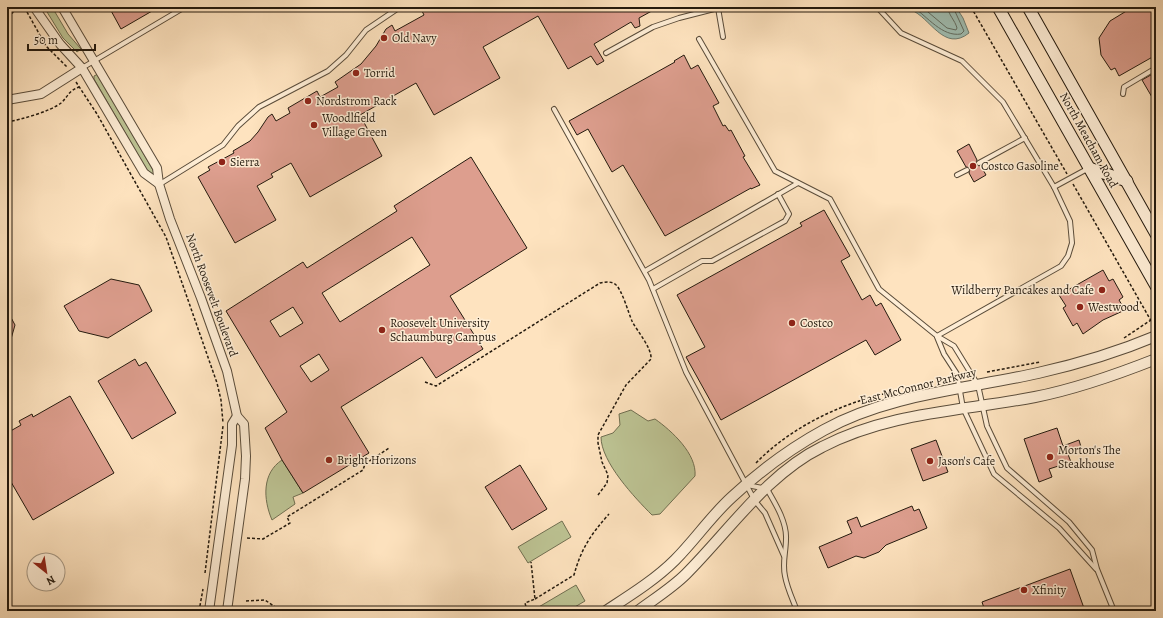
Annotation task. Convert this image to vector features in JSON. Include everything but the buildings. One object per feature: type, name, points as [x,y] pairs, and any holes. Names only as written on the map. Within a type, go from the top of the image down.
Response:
[{"type":"main road","name":"North Meacham Road","points":[[998,7],[1156,286]]},
{"type":"main road","name":"North Meacham Road","points":[[1028,7],[1156,234]]},
{"type":"main road","points":[[1089,168],[1127,181]]},
{"type":"street","points":[[34,7],[60,44],[82,68],[144,174],[159,184]]},
{"type":"street","name":"North Roosevelt Boulevard","points":[[62,7],[157,168],[159,184],[227,371],[238,416],[244,424],[246,456],[227,611]]},
{"type":"street","points":[[7,100],[41,94],[72,76],[82,68]]},
{"type":"street","name":"East McConnor Parkway","points":[[606,611],[628,597],[674,561],[731,498],[747,485],[799,445],[846,419],[888,405],[958,388],[1038,373],[1099,357],[1156,336]]},
{"type":"street","points":[[638,611],[685,575],[778,477],[798,461],[842,437],[868,426],[1043,395],[1084,384],[1156,359]]},
{"type":"street","points":[[209,611],[232,445],[232,424],[238,416]]},
{"type":"lane","points":[[82,68],[185,7]]},
{"type":"lane","points":[[159,184],[223,145],[238,126],[259,107],[328,72],[346,55],[366,30],[400,7]]},
{"type":"lane","points":[[877,7],[901,33],[962,61],[1003,102],[1054,187],[1072,228],[1072,243],[1065,261],[1055,271],[937,336]]},
{"type":"lane","points":[[606,53],[653,27],[679,18],[720,8],[724,37]]},
{"type":"lane","points":[[699,39],[775,171],[830,199],[879,289],[937,336],[954,346],[978,385],[987,426],[1007,468],[1069,522],[1092,550],[1097,569],[1114,611]]},
{"type":"lane","points":[[1122,94],[1124,87],[1156,68]]},
{"type":"lane","points":[[554,110],[645,271],[686,372],[755,501],[765,513],[784,556]]},
{"type":"lane","points":[[979,163],[1025,138]]},
{"type":"lane","points":[[1054,187],[1089,168]]},
{"type":"lane","points":[[957,175],[967,170]]},
{"type":"lane","points":[[645,271],[798,182]]},
{"type":"lane","points":[[653,289],[702,261],[712,261],[785,221],[789,214],[778,194]]},
{"type":"lane","points":[[937,336],[944,354],[956,374],[963,408],[994,474],[1059,528],[1097,569]]},
{"type":"lane","points":[[747,485],[767,488],[785,527],[787,538],[784,556],[785,576],[796,611]]},
{"type":"path","points":[[971,7],[1156,329]]},
{"type":"path","points":[[7,17],[15,11],[25,9],[46,46],[67,67],[97,114],[166,237],[221,400],[223,413],[221,451],[204,578]]},
{"type":"path","points":[[7,122],[20,120],[61,103],[71,90],[79,87]]},
{"type":"path","points":[[425,382],[436,386],[600,283],[609,282],[614,284],[619,288],[635,327],[651,355],[651,359],[626,385],[598,435],[602,462],[608,475],[606,483],[598,494]]},
{"type":"path","points":[[247,538],[263,539],[290,523],[287,517],[363,470],[365,464],[389,448]]},
{"type":"path","points":[[527,611],[525,603],[535,599],[574,575],[582,550],[592,533],[609,514]]},
{"type":"path","points":[[531,562],[535,599]]},
{"type":"path","points":[[200,611],[203,584]]},
{"type":"path","points":[[246,601],[265,600],[281,611]]},
{"type":"green space","points":[[44,7],[52,7],[68,34],[81,49],[77,52],[63,38]]},
{"type":"green space","points":[[98,74],[154,172],[154,175],[146,169],[94,79],[94,76]]},
{"type":"green space","points":[[631,410],[648,421],[655,419],[669,430],[688,451],[695,468],[695,476],[660,514],[652,515],[628,489],[613,468],[602,447],[601,437],[613,433],[620,425],[619,414]]},
{"type":"green space","points":[[282,460],[303,493],[293,497],[295,504],[272,520],[267,504],[266,487],[275,465]]},
{"type":"green space","points":[[562,521],[571,537],[528,563],[518,547]]},
{"type":"green space","points":[[576,585],[585,601],[568,611],[539,611],[537,608]]},
{"type":"water","points":[[897,7],[956,7],[963,18],[969,33],[960,38],[952,39],[938,32],[918,14],[911,10],[898,9]]},
{"type":"place","name":"Old Navy","points":[[384,38]]},
{"type":"place","name":"Torrid","points":[[356,73]]},
{"type":"place","name":"Nordstrom Rack","points":[[308,101]]},
{"type":"place","name":"Woodlfield Village Green","points":[[314,125]]},
{"type":"place","name":"Sierra","points":[[222,162]]},
{"type":"place","name":"Costco Gasoline","points":[[973,166]]},
{"type":"place","name":"Wildberry Pancakes and Cafe","points":[[1102,290]]},
{"type":"place","name":"Westwood","points":[[1080,307]]},
{"type":"place","name":"Costco","points":[[792,323]]},
{"type":"place","name":"Roosevelt University Schaumburg Campus","points":[[382,330]]},
{"type":"place","name":"Morton's The Steakhouse","points":[[1050,457]]},
{"type":"place","name":"Bright Horizons","points":[[329,460]]},
{"type":"place","name":"Jason's Cafe","points":[[930,461]]},
{"type":"place","name":"Xfinity","points":[[1024,590]]}]
